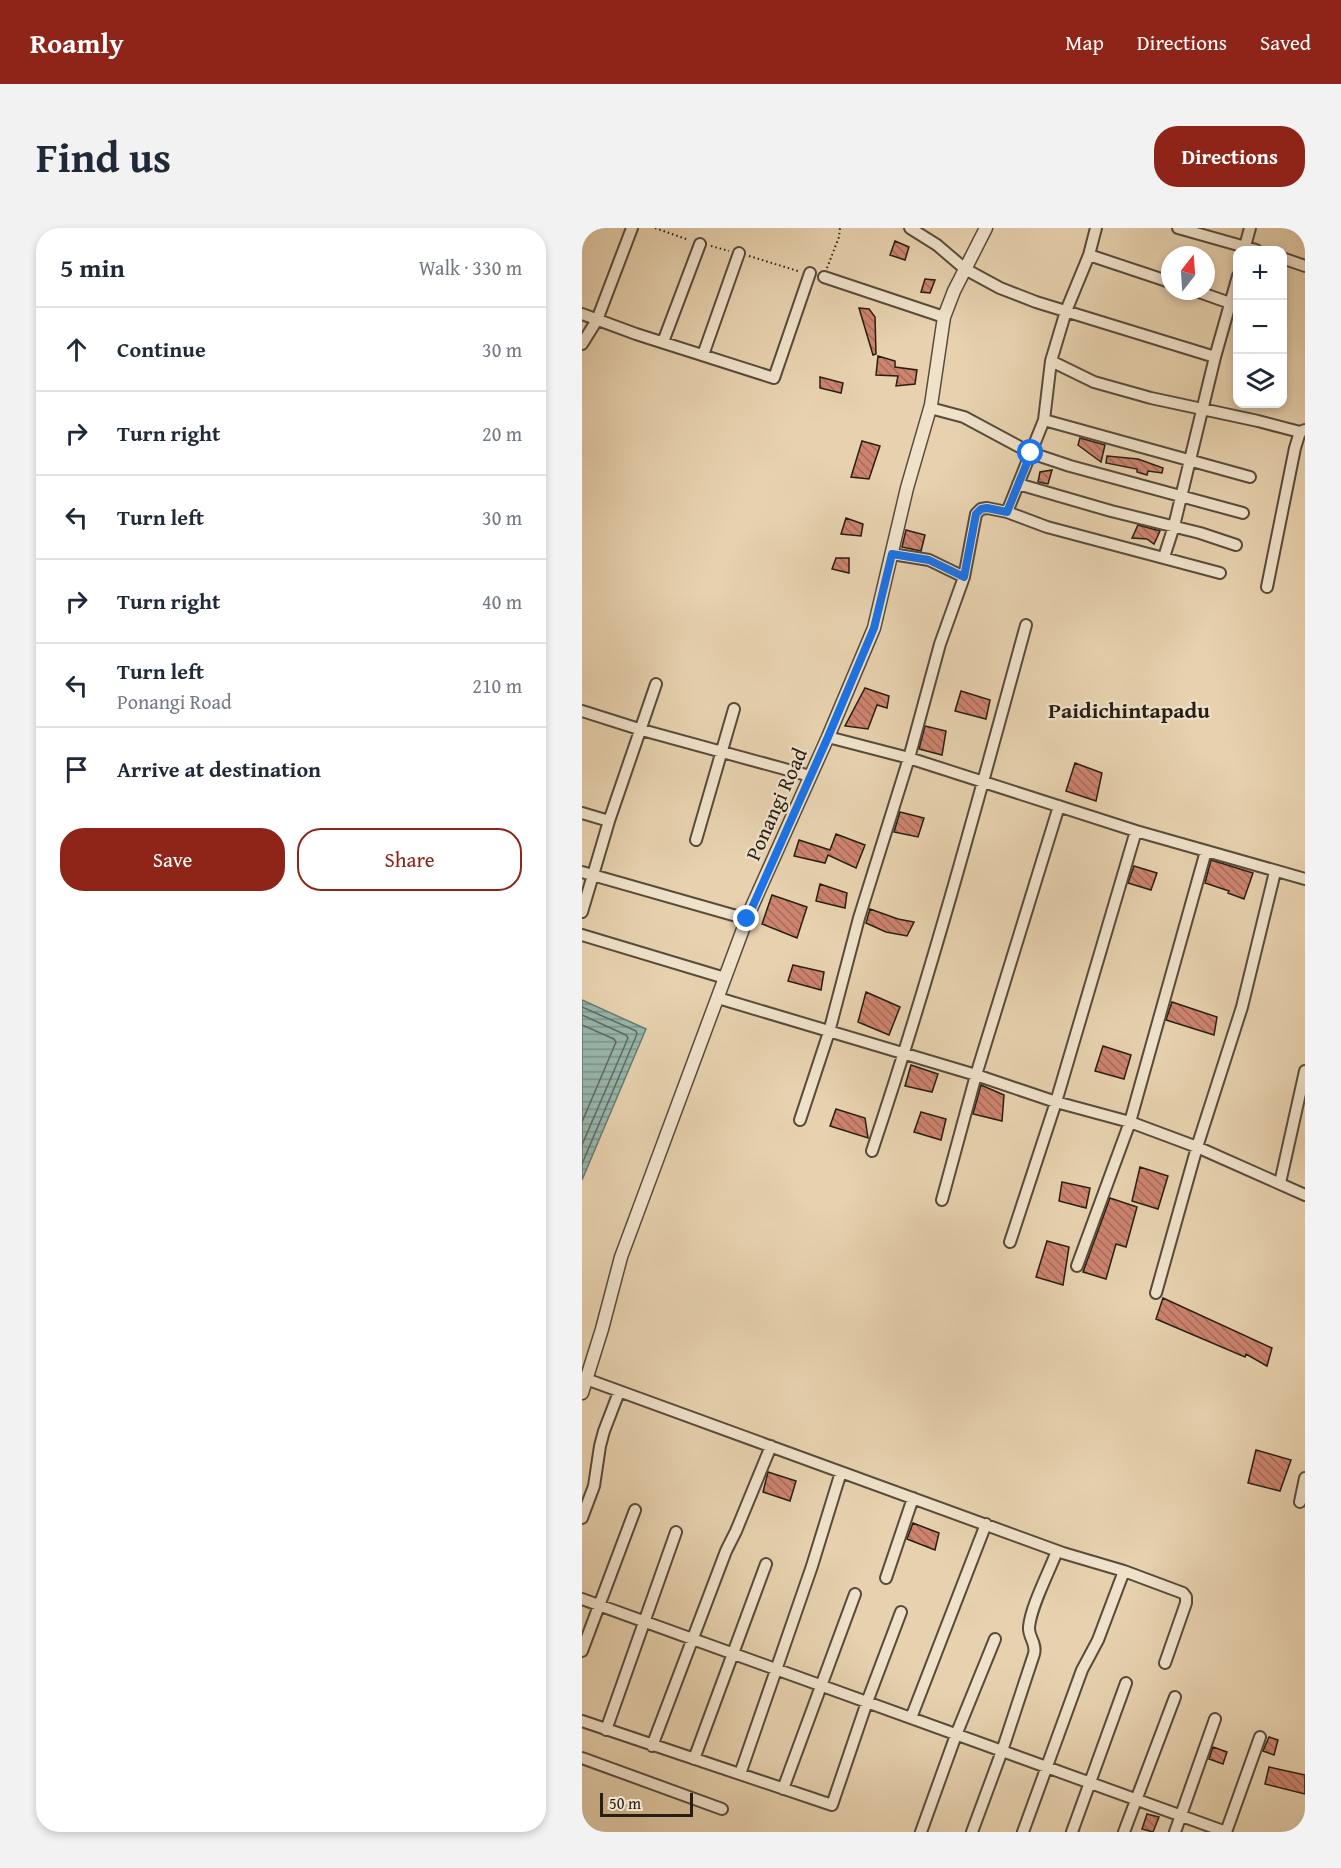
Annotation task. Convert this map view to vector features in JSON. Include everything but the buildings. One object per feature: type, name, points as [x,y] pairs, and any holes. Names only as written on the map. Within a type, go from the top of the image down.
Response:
[{"type":"street","points":[[582,344],[597,320],[632,228]]},
{"type":"street","points":[[910,228],[937,245],[965,269],[1000,288],[1066,312],[1215,357]]},
{"type":"street","name":"Ponangi Road","points":[[582,1393],[621,1257],[747,919],[874,628],[907,488],[930,408],[944,317],[986,228]]},
{"type":"street","points":[[1007,512],[1044,420],[1051,361],[1066,312],[1089,255],[1096,228]]},
{"type":"street","points":[[1178,228],[1238,246]]},
{"type":"street","points":[[1248,246],[1250,228]]},
{"type":"street","points":[[663,342],[700,244]]},
{"type":"street","points":[[703,355],[739,253]]},
{"type":"street","points":[[1089,255],[1161,279]]},
{"type":"street","points":[[1287,260],[1305,266]]},
{"type":"street","points":[[582,314],[774,378],[810,273]]},
{"type":"street","points":[[824,277],[944,317]]},
{"type":"street","points":[[1164,557],[1174,526],[1201,409],[1233,293]]},
{"type":"street","points":[[1215,298],[1230,303]]},
{"type":"street","points":[[1051,361],[1094,382],[1151,398],[1303,431],[1295,448],[1267,586]]},
{"type":"street","points":[[930,408],[964,417],[1031,453],[1070,466],[1243,513]]},
{"type":"street","points":[[1044,420],[1250,477]]},
{"type":"street","points":[[1018,484],[1236,545]]},
{"type":"street","points":[[800,1120],[829,1032],[940,644],[964,577],[976,514],[981,509],[987,508],[1007,512],[1047,527],[1220,573]]},
{"type":"street","points":[[892,554],[929,560],[964,577]]},
{"type":"street","points":[[872,1151],[904,1054],[983,783],[1026,625]]},
{"type":"street","points":[[582,912],[609,821],[656,684]]},
{"type":"street","points":[[696,840],[734,709]]},
{"type":"street","points":[[582,711],[642,730],[810,776]]},
{"type":"street","points":[[828,737],[909,758],[1136,831],[1305,879]]},
{"type":"street","points":[[942,1200],[976,1075],[1059,806]]},
{"type":"street","points":[[582,813],[609,821]]},
{"type":"street","points":[[1010,1242],[1056,1102],[1136,831]]},
{"type":"street","points":[[1077,1266],[1130,1122],[1206,851]]},
{"type":"street","points":[[582,872],[747,919]]},
{"type":"street","points":[[1156,1293],[1197,1147],[1242,1007],[1275,872]]},
{"type":"street","points":[[582,935],[725,978]]},
{"type":"street","points":[[718,998],[976,1075],[1056,1102],[1130,1122],[1197,1147],[1305,1195]]},
{"type":"street","points":[[1280,1183],[1305,1071]]},
{"type":"street","points":[[586,1379],[1057,1551],[1124,1571],[1183,1593],[1186,1603],[1165,1663]]},
{"type":"street","points":[[582,1518],[594,1486],[604,1431],[619,1392]]},
{"type":"street","points":[[652,1746],[726,1551],[771,1446]]},
{"type":"street","points":[[740,1774],[812,1566],[841,1472]]},
{"type":"street","points":[[1299,1502],[1305,1478]]},
{"type":"street","points":[[886,1578],[913,1498]]},
{"type":"street","points":[[582,1651],[634,1510]]},
{"type":"street","points":[[911,1718],[986,1524]]},
{"type":"street","points":[[606,1730],[676,1532]]},
{"type":"street","points":[[972,1832],[1002,1751],[1035,1649],[1029,1631],[1032,1614],[1057,1551]]},
{"type":"street","points":[[694,1759],[766,1564]]},
{"type":"street","points":[[1023,1832],[1082,1670],[1098,1640],[1124,1571]]},
{"type":"street","points":[[783,1789],[855,1594]]},
{"type":"street","points":[[582,1599],[1226,1832],[1260,1737]]},
{"type":"street","points":[[582,1721],[832,1805],[901,1612]]},
{"type":"street","points":[[921,1832],[994,1639]]},
{"type":"street","points":[[1072,1832],[1126,1683]]},
{"type":"street","points":[[1124,1832],[1175,1697]]},
{"type":"street","points":[[1176,1832],[1215,1719]]},
{"type":"street","points":[[582,1758],[722,1809]]},
{"type":"path","points":[[655,228],[700,244],[810,273]]},
{"type":"path","points":[[824,277],[839,237],[840,228]]},
{"type":"water","points":[[582,1000],[646,1029],[582,1180]]},
{"type":"district","name":"Paidichintapadu","points":[[1129,710]]},
{"type":"route","points":[[747,919],[874,628],[892,554],[929,560],[964,577],[976,514],[981,509],[987,508],[1007,512],[1031,453]]}]
